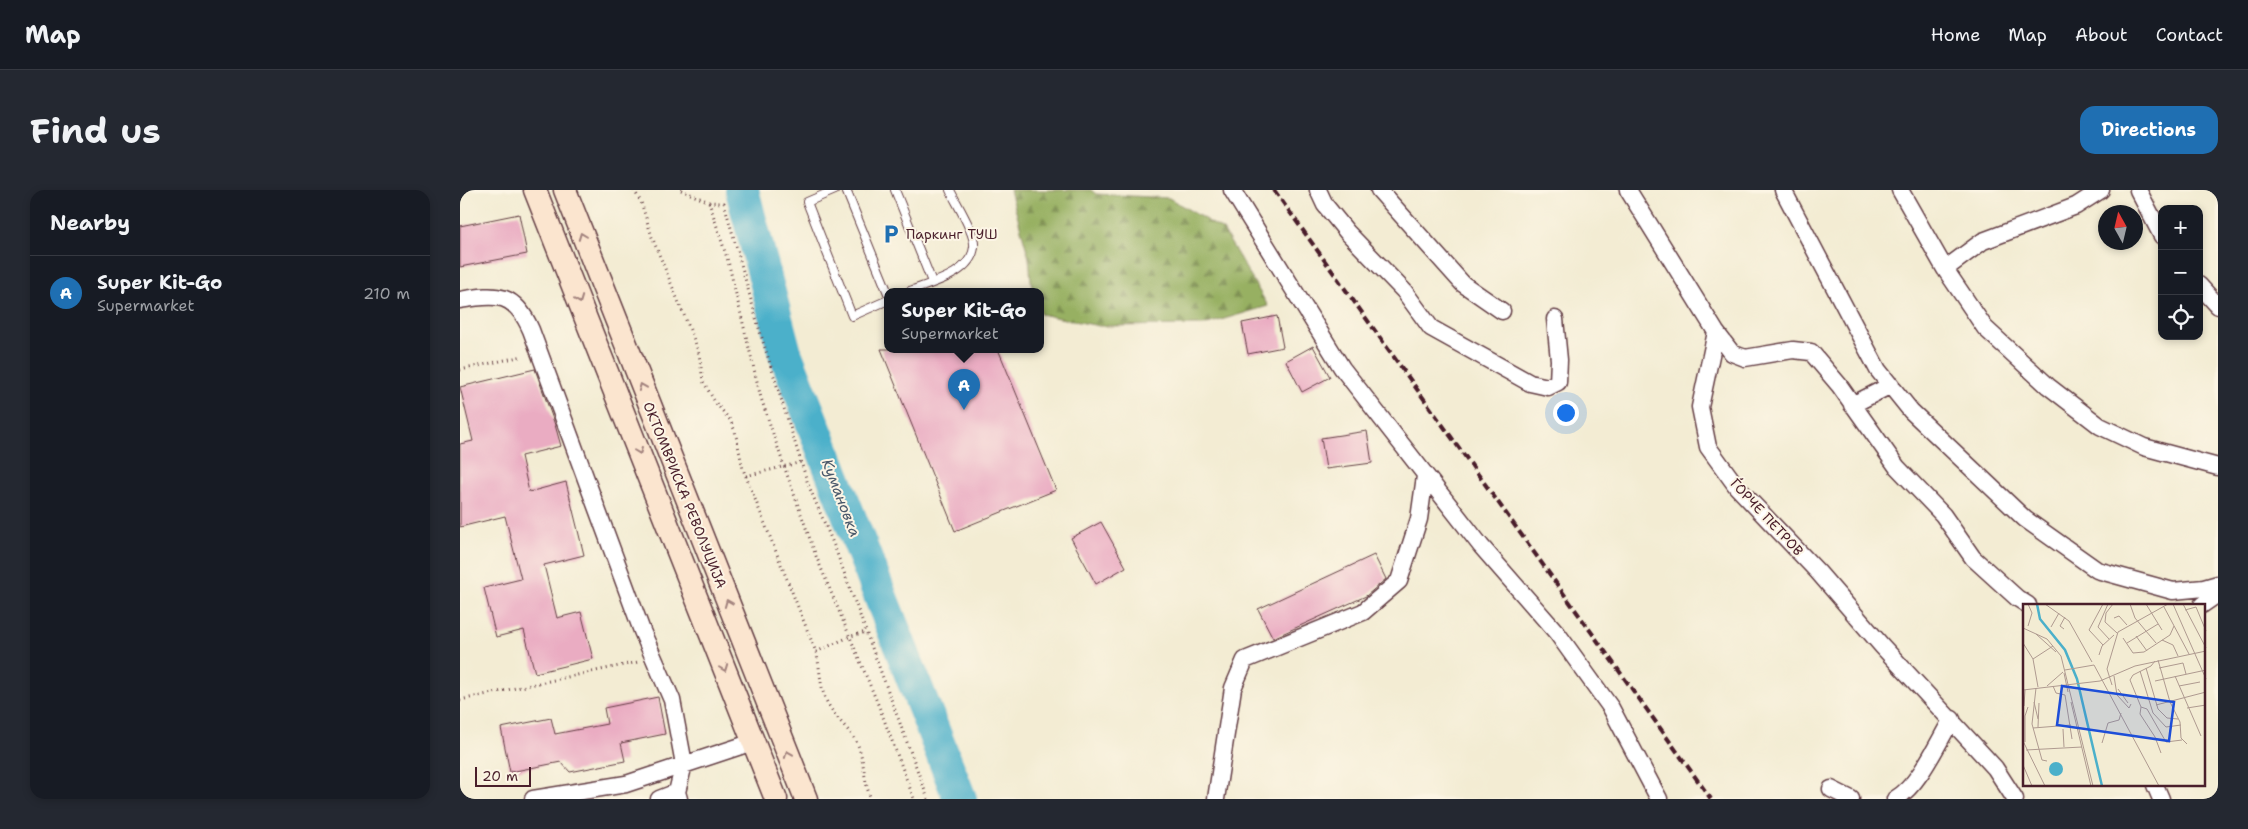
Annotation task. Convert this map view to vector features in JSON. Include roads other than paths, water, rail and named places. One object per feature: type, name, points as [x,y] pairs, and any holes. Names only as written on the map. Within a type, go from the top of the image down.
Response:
[{"type":"street","name":"ОКТОМВРИСКА РЕВОЛУЦИЈА","points":[[535,190],[776,799]]},
{"type":"street","name":"ОКТОМВРИСКА РЕВОЛУЦИЈА","points":[[565,190],[806,799]]},
{"type":"street","points":[[1232,190],[1342,368],[1480,546],[1568,648],[1611,708],[1658,799]]},
{"type":"street","points":[[1318,190],[1330,212],[1404,291],[1431,328],[1530,384],[1548,387],[1558,382],[1560,360],[1555,319]]},
{"type":"street","points":[[1379,190],[1463,284],[1502,311]]},
{"type":"street","points":[[1628,190],[1716,332],[1732,353],[1745,358],[1793,350],[1811,352],[1897,467],[1943,515],[1974,558],[2017,598],[2026,604]]},
{"type":"street","points":[[1783,190],[1878,370],[1911,411],[2025,519],[2097,570],[2173,591],[2204,588],[2218,584]]},
{"type":"street","points":[[1900,190],[1945,269],[1986,328],[2048,386],[2100,426],[2144,448],[2218,467]]},
{"type":"street","points":[[1945,269],[1983,240],[2076,206],[2102,190]]},
{"type":"street","points":[[2138,190],[2158,228]]},
{"type":"street","points":[[2203,289],[2218,306]]},
{"type":"street","points":[[460,300],[500,298],[517,304],[524,314],[541,352],[642,631],[656,658],[672,700],[684,764],[678,796],[659,799]]},
{"type":"street","name":"ЃОРЧЕ ПЕТРОВ","points":[[1716,332],[1700,406],[1708,447],[1737,487],[1818,572],[1882,646],[1952,719],[1995,768],[2015,799]]},
{"type":"street","points":[[1852,405],[1891,386]]},
{"type":"street","points":[[1216,799],[1233,688],[1245,660],[1363,612],[1399,581],[1420,519],[1425,476]]},
{"type":"street","points":[[2203,604],[2218,594]]},
{"type":"street","points":[[1895,799],[1905,794],[1952,719]]},
{"type":"street","points":[[533,799],[626,784],[753,742]]},
{"type":"street","points":[[2155,786],[2161,799]]},
{"type":"street","points":[[1831,789],[1851,799]]},
{"type":"lane","points":[[835,190],[807,202],[852,316],[884,302]]},
{"type":"lane","points":[[846,190],[886,288]]},
{"type":"lane","points":[[895,190],[932,282]]},
{"type":"lane","points":[[917,288],[959,271],[969,260],[974,247],[970,232],[950,190]]},
{"type":"waterway","name":"Кумановка","points":[[742,190],[785,353],[960,799]]},
{"type":"railway","points":[[1274,190],[1711,799]]},
{"type":"place","name":"Паркинг ТУШ","points":[[891,234]]},
{"type":"place","name":"Super Kit-Go","points":[[964,410]]}]
